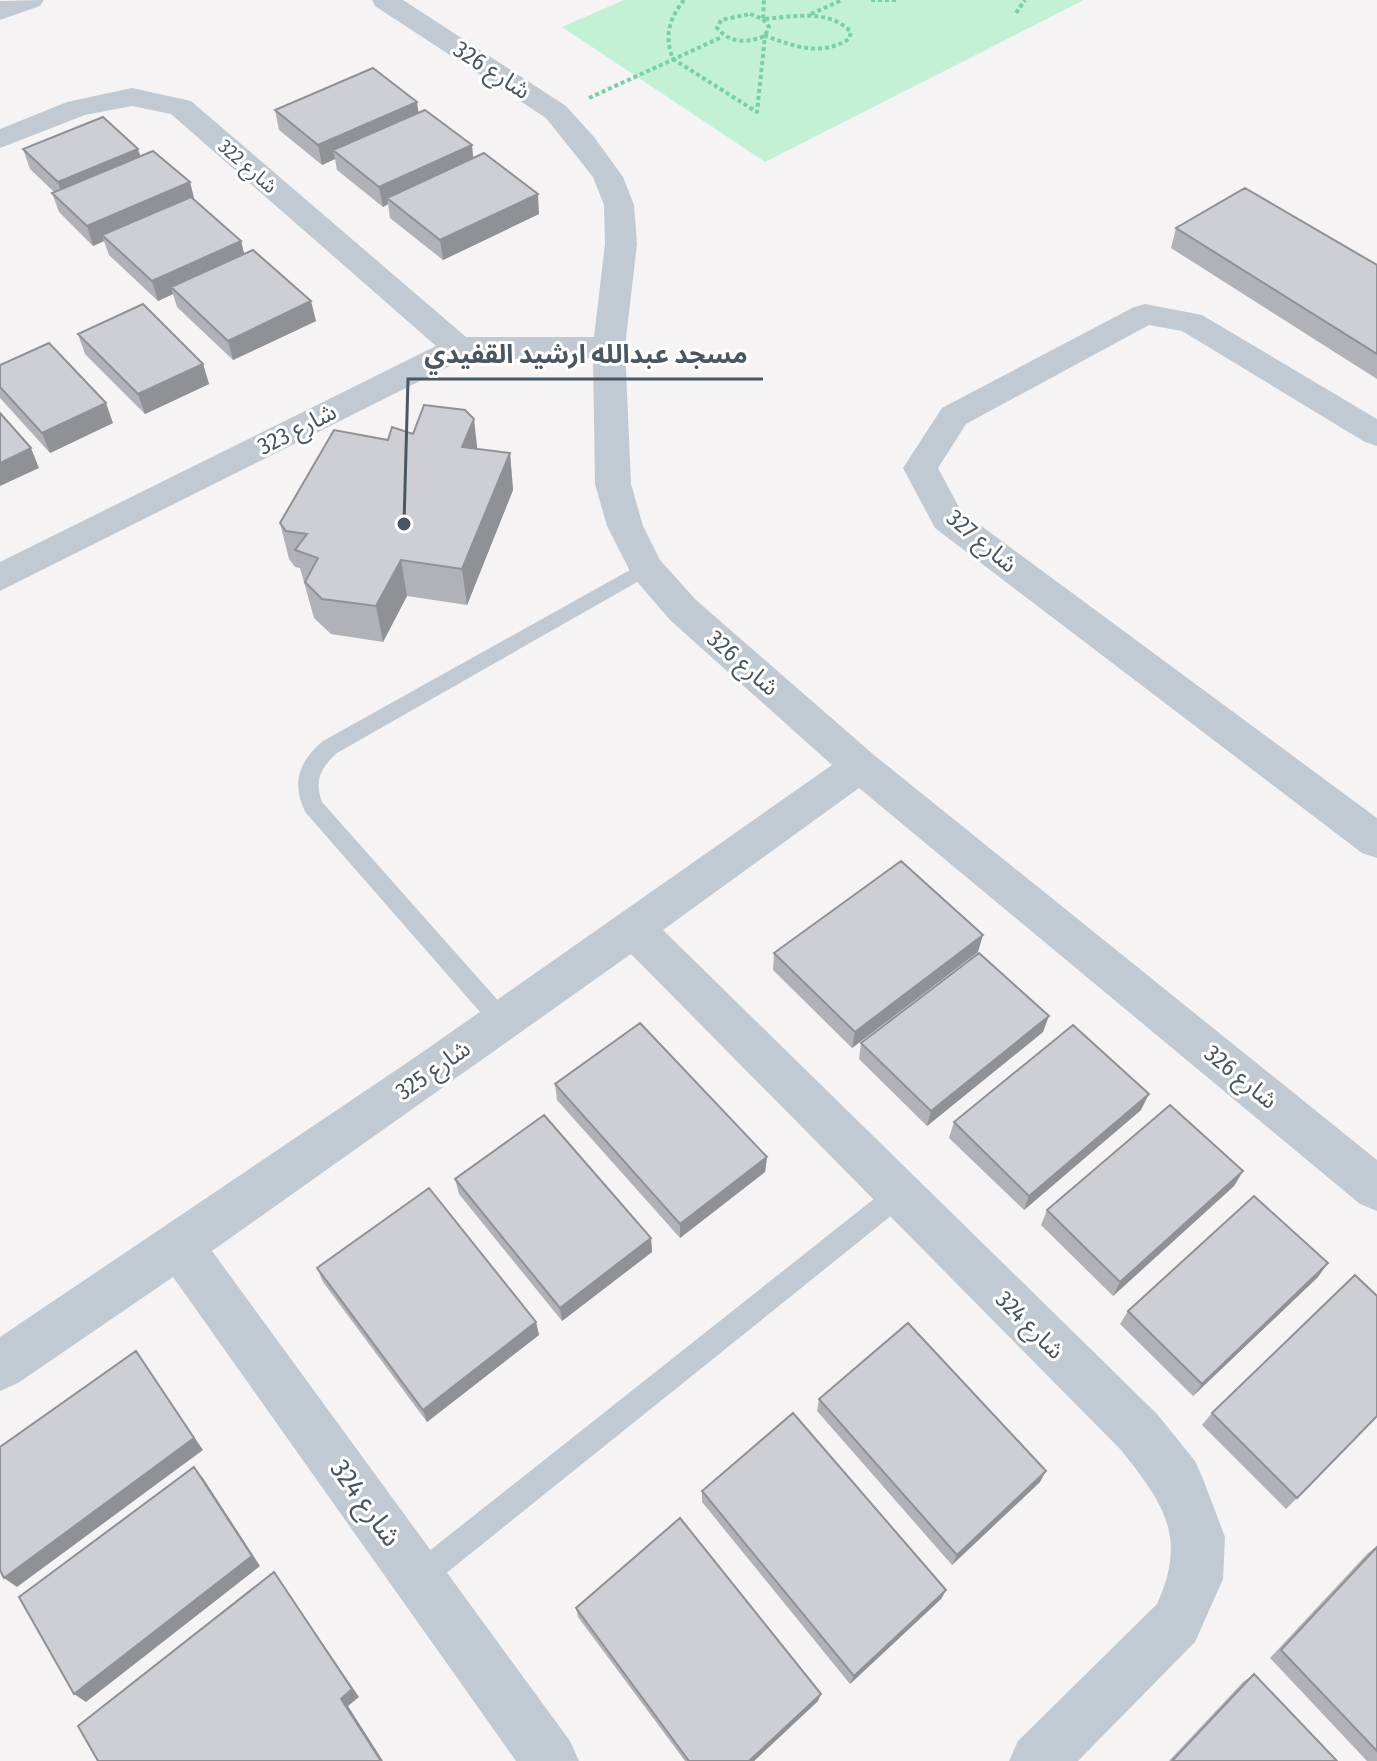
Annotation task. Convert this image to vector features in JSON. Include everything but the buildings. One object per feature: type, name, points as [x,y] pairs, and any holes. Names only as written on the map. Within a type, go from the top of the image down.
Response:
[{"type":"street","points":[[0,11],[30,0]]},
{"type":"street","name":"شارع 326","points":[[385,0],[556,112],[584,143],[608,177],[619,205],[621,244],[609,347],[613,484],[625,526],[646,568],[683,610],[860,766],[1374,1182]]},
{"type":"street","name":"شارع 322","points":[[0,139],[77,108],[132,97],[181,107],[458,348]]},
{"type":"street","name":"شارع 327","points":[[1377,434],[1191,322],[1145,314],[954,416],[920,468],[948,519],[1377,841]]},
{"type":"street","name":"شارع 323","points":[[0,578],[458,348],[609,347]]},
{"type":"street","name":"شارع 325","points":[[0,1366],[180,1247],[634,929],[860,766]]},
{"type":"street","name":"شارع 324","points":[[634,929],[1139,1432],[1177,1479],[1198,1537],[1196,1579],[1176,1623],[1038,1761]]},
{"type":"street","name":"شارع 324","points":[[180,1247],[550,1761]]},
{"type":"lane","points":[[502,1021],[314,807],[306,791],[307,775],[315,759],[330,747],[646,568]]},
{"type":"lane","points":[[419,1577],[898,1195]]},
{"type":"path","points":[[684,0],[673,12],[666,31],[673,59],[757,112],[765,36],[769,27],[763,19],[764,0]]},
{"type":"path","points":[[807,17],[842,0]]},
{"type":"path","points":[[871,0],[899,0]]},
{"type":"path","points":[[1016,13],[1025,0]]},
{"type":"path","points":[[750,14],[763,19],[826,17],[846,25],[851,32],[849,39],[838,48],[824,51],[765,36],[736,42],[722,37],[717,28],[721,20],[734,15],[750,14]]},
{"type":"path","points":[[556,112],[722,37]]},
{"type":"green space","points":[[624,0],[1084,0],[765,162],[562,27]]},
{"type":"place","name":"مسجد عبدالله ارشيد القفيدي","points":[[404,524]]}]
